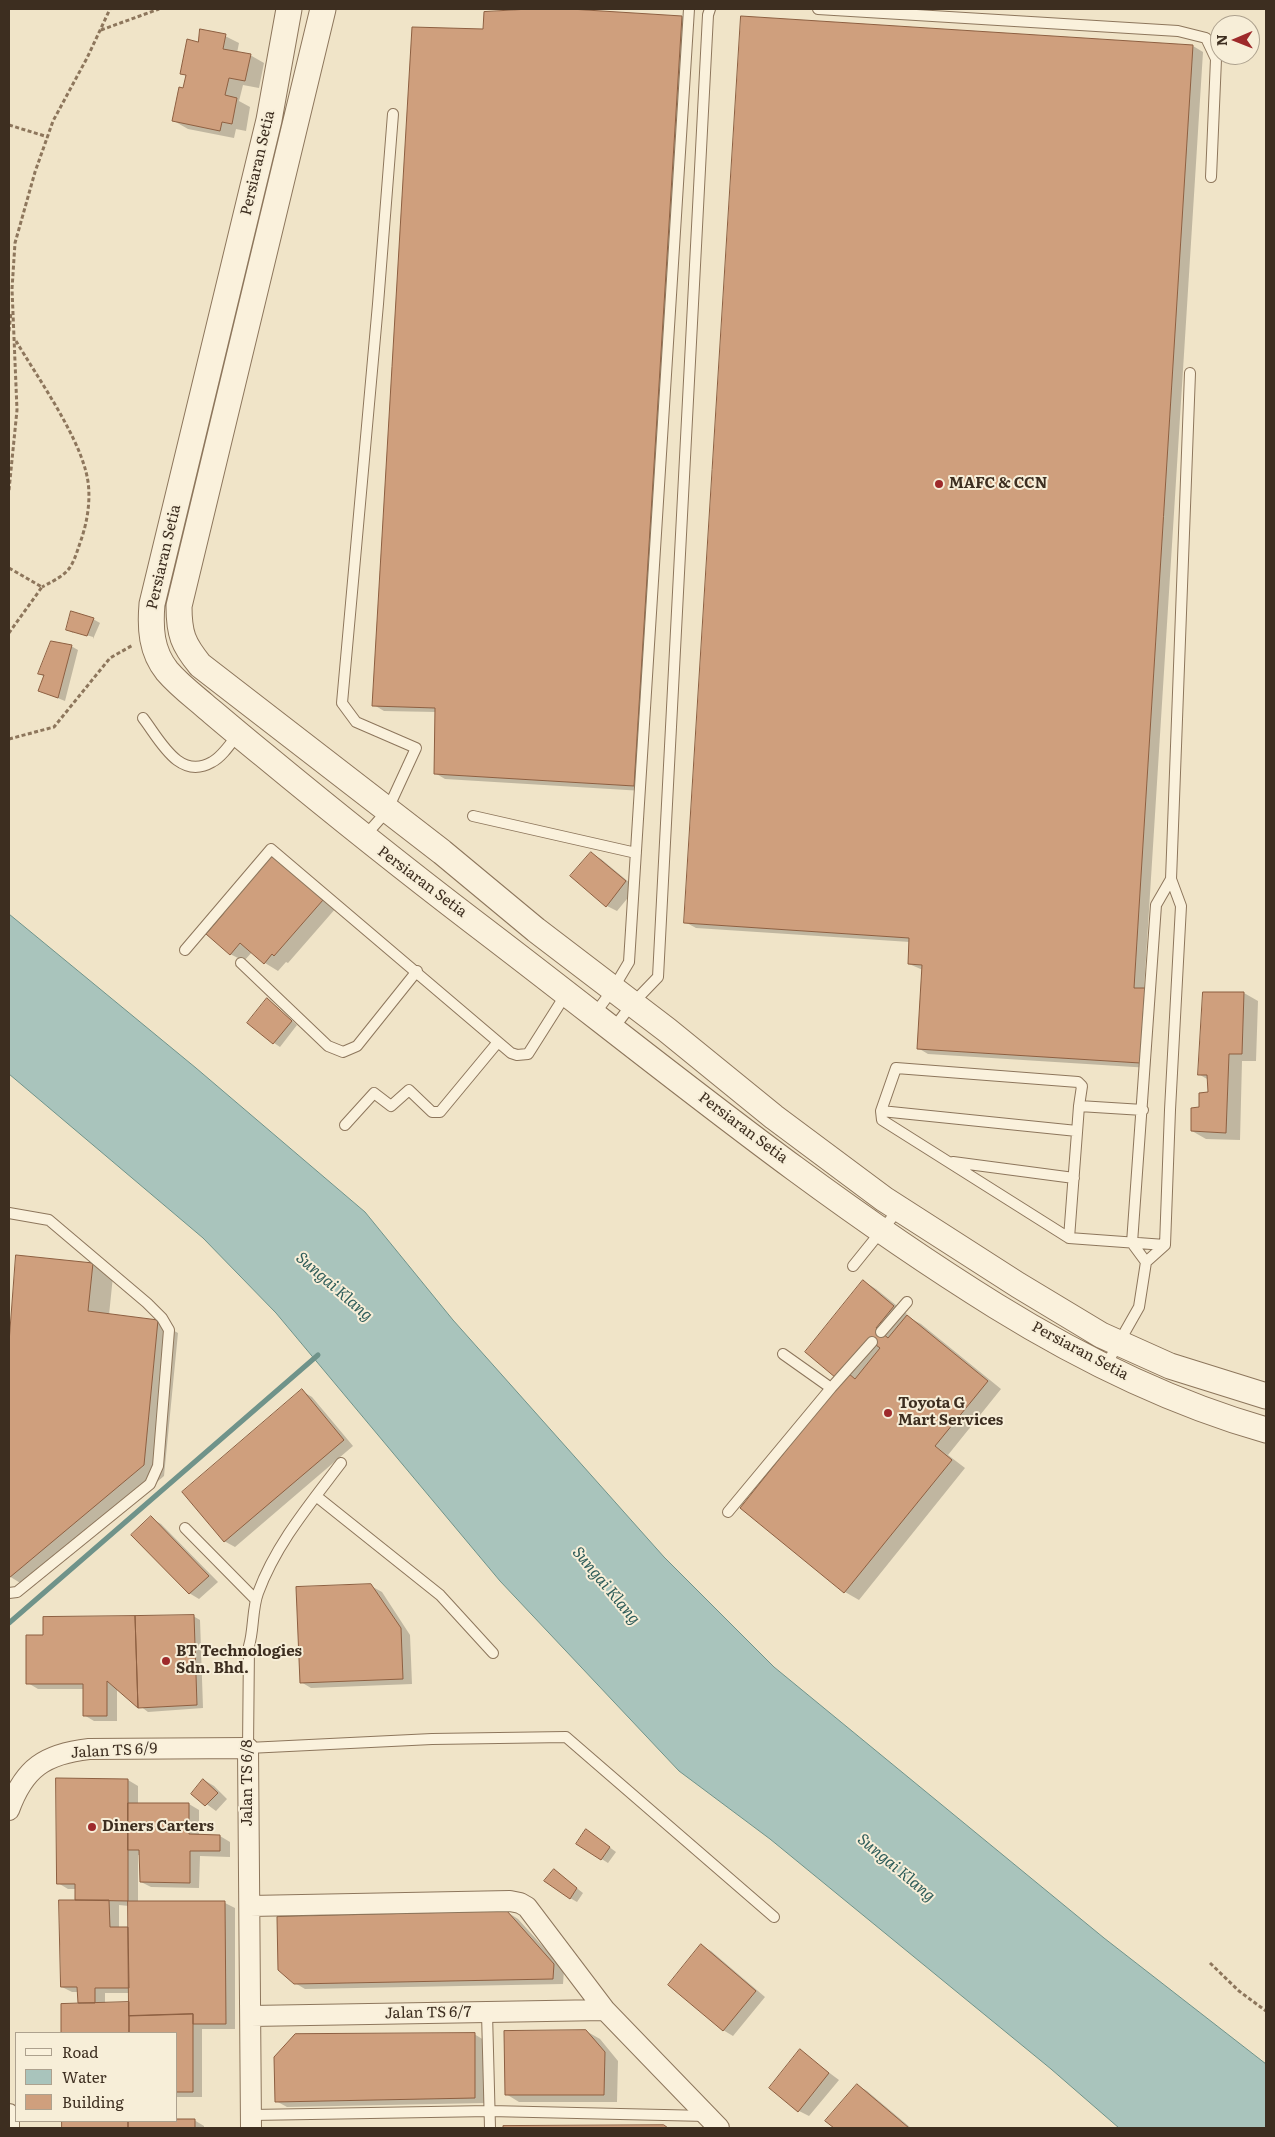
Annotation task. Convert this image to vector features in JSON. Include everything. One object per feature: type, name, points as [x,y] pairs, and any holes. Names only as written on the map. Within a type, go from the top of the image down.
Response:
[{"type":"street","name":"Persiaran Setia","points":[[289,9],[269,120],[152,604],[150,629],[155,650],[164,668],[178,684],[364,837],[566,994],[818,1185],[882,1230],[998,1307],[1105,1368],[1233,1420],[1266,1430]]},
{"type":"street","name":"Persiaran Setia","points":[[323,9],[179,606],[179,628],[186,647],[200,665],[442,852],[536,930],[774,1117],[899,1208],[1018,1285],[1101,1335],[1170,1366],[1266,1396]]},
{"type":"street","points":[[153,640],[182,636]]},
{"type":"street","name":"Jalan TS 6/9","points":[[9,1810],[16,1791],[28,1772],[47,1759],[68,1751],[88,1749],[248,1748]]},
{"type":"street","name":"Jalan TS 6/8","points":[[248,1748],[251,2122]]},
{"type":"street","points":[[250,1906],[510,1901],[520,1903],[527,1907],[605,2010],[714,2122]]},
{"type":"street","name":"Jalan TS 6/7","points":[[251,2016],[605,2010]]},
{"type":"street","points":[[9,2114],[9,2128]]},
{"type":"lane","points":[[603,1022],[622,996],[629,962],[689,9]]},
{"type":"lane","points":[[603,1022],[622,996],[658,977],[708,15],[710,9]]},
{"type":"lane","points":[[818,9],[1178,31],[1206,38],[1216,59],[1211,177]]},
{"type":"lane","points":[[364,837],[387,811],[416,748],[356,722],[342,702],[393,114]]},
{"type":"lane","points":[[1105,1368],[1139,1307],[1146,1262],[1165,1245],[1181,906],[1171,879],[1190,373]]},
{"type":"lane","points":[[143,718],[180,765],[196,768],[213,762],[238,734]]},
{"type":"lane","points":[[473,816],[636,853]]},
{"type":"lane","points":[[185,950],[271,849],[417,971],[511,1053],[517,1055],[528,1054],[566,994]]},
{"type":"lane","points":[[1146,1262],[1132,1243],[1143,1110],[1156,905],[1171,879]]},
{"type":"lane","points":[[241,963],[328,1046],[343,1052],[357,1046],[417,971]]},
{"type":"lane","points":[[345,1125],[374,1093],[391,1106],[410,1090],[432,1112],[440,1112],[498,1042]]},
{"type":"lane","points":[[1069,1238],[1082,1086],[1078,1082],[896,1068],[881,1111],[882,1120],[1069,1238],[1165,1245]]},
{"type":"lane","points":[[1079,1106],[1143,1110]]},
{"type":"lane","points":[[881,1111],[1077,1131]]},
{"type":"lane","points":[[948,1162],[1074,1178]]},
{"type":"lane","points":[[853,1266],[899,1208]]},
{"type":"lane","points":[[9,1213],[48,1220],[147,1303],[162,1318],[169,1330],[158,1466],[150,1484],[17,1592],[9,1593]]},
{"type":"lane","points":[[881,1332],[907,1302]]},
{"type":"lane","points":[[728,1512],[831,1388],[872,1342]]},
{"type":"lane","points":[[783,1354],[831,1388]]},
{"type":"lane","name":"Jalan TS 6/8","points":[[248,1748],[249,1646],[253,1631],[256,1600],[274,1556],[341,1463]]},
{"type":"lane","points":[[316,1496],[440,1594],[493,1653]]},
{"type":"lane","points":[[184,1528],[256,1600]]},
{"type":"lane","points":[[248,1748],[566,1736],[774,1916]]},
{"type":"lane","points":[[487,2013],[490,2128]]},
{"type":"lane","points":[[251,2122],[490,2111],[714,2122]]},
{"type":"path","points":[[9,331],[15,243],[35,172],[53,121],[101,30],[110,9]]},
{"type":"path","points":[[101,30],[159,9]]},
{"type":"path","points":[[9,125],[48,137]]},
{"type":"path","points":[[9,490],[17,410],[16,341],[12,306]]},
{"type":"path","points":[[9,633],[42,587],[62,577],[72,567],[85,530],[89,509],[86,473],[69,430],[16,341]]},
{"type":"path","points":[[9,568],[42,587]]},
{"type":"path","points":[[9,739],[54,726],[110,658],[128,646],[153,640]]},
{"type":"path","points":[[1210,1963],[1239,1991],[1266,2011]]},
{"type":"water","name":"Sungai Klang","points":[[9,914],[196,1068],[365,1212],[453,1320],[664,1557],[774,1667],[1104,1938],[1266,2064],[1266,2128],[1119,2128],[1051,2069],[770,1839],[679,1771],[500,1581],[276,1313],[203,1238],[9,1074]]},
{"type":"building","points":[[570,9],[682,16],[634,786],[434,774],[435,708],[372,706],[412,27],[483,29],[484,12]]},
{"type":"building","name":"MAFC & CCN","points":[[741,16],[1193,45],[1134,988],[1145,988],[1140,1063],[917,1049],[922,965],[908,964],[909,938],[684,923]]},
{"type":"building","points":[[200,29],[226,34],[223,49],[251,54],[245,81],[229,78],[225,95],[237,98],[232,124],[222,122],[220,131],[172,121],[179,87],[183,88],[186,75],[180,74],[187,39],[198,42]]},
{"type":"building","points":[[71,611],[94,618],[87,636],[66,630]]},
{"type":"building","points":[[51,641],[72,645],[58,698],[38,691],[44,675],[38,674]]},
{"type":"building","points":[[591,852],[626,881],[606,907],[570,876]]},
{"type":"building","points":[[270,854],[323,900],[274,956],[272,954],[264,964],[240,943],[230,955],[206,934],[224,913],[221,910]]},
{"type":"building","points":[[1203,992],[1244,992],[1242,1054],[1229,1054],[1226,1133],[1191,1131],[1191,1108],[1199,1107],[1199,1093],[1208,1092],[1207,1075],[1198,1075]]},
{"type":"building","points":[[267,998],[292,1021],[273,1044],[247,1023]]},
{"type":"building","points":[[16,1255],[93,1263],[88,1311],[158,1320],[144,1465],[9,1578],[9,1343]]},
{"type":"building","name":"Toyota G Mart Services","points":[[863,1280],[894,1306],[876,1328],[888,1338],[907,1315],[988,1381],[935,1446],[952,1460],[844,1593],[740,1508],[848,1373],[855,1379],[880,1348],[868,1339],[836,1378],[805,1352]]},
{"type":"building","points":[[302,1389],[344,1440],[224,1542],[182,1492]]},
{"type":"building","points":[[151,1516],[209,1576],[189,1594],[131,1535]]},
{"type":"building","points":[[371,1584],[401,1628],[403,1679],[300,1683],[296,1587]]},
{"type":"building","name":"BT Technologies Sdn. Bhd.","points":[[194,1615],[197,1705],[138,1708],[135,1616]]},
{"type":"building","points":[[135,1616],[138,1708],[107,1681],[107,1716],[83,1716],[83,1684],[26,1684],[26,1635],[43,1635],[43,1617]]},
{"type":"building","name":"Diners Carters","points":[[56,1778],[128,1779],[128,1901],[75,1900],[75,1884],[57,1884]]},
{"type":"building","points":[[203,1779],[218,1793],[205,1806],[191,1794]]},
{"type":"building","points":[[128,1803],[189,1803],[189,1834],[220,1835],[220,1851],[190,1851],[190,1883],[140,1882],[139,1850],[128,1850]]},
{"type":"building","points":[[586,1829],[610,1847],[601,1860],[576,1844]]},
{"type":"building","points":[[554,1869],[577,1888],[570,1899],[544,1881]]},
{"type":"building","points":[[59,1900],[109,1900],[110,1927],[128,1927],[129,1988],[95,1988],[95,2003],[78,2003],[77,1987],[61,1987]]},
{"type":"building","points":[[128,1901],[225,1901],[226,2024],[193,2024],[193,2014],[129,2016]]},
{"type":"building","points":[[507,1911],[554,1964],[553,1979],[294,1984],[278,1970],[277,1917]]},
{"type":"building","points":[[701,1944],[756,1991],[723,2031],[668,1985]]},
{"type":"building","points":[[129,2002],[129,2032],[61,2032],[61,2004]]},
{"type":"building","points":[[193,2014],[193,2092],[178,2092],[178,2032],[129,2032],[129,2016]]},
{"type":"building","points":[[586,2030],[605,2052],[604,2095],[505,2095],[504,2031]]},
{"type":"building","points":[[475,2033],[475,2098],[275,2102],[274,2057],[295,2034]]},
{"type":"building","points":[[800,2049],[829,2073],[798,2112],[769,2088]]},
{"type":"building","points":[[857,2084],[909,2128],[834,2128],[825,2121]]},
{"type":"building","points":[[178,2119],[195,2119],[195,2128],[128,2128],[128,2122],[178,2122]]},
{"type":"building","points":[[62,2122],[128,2122],[128,2128],[62,2128]]},
{"type":"building","points":[[664,2125],[668,2128],[503,2128],[503,2126]]},
{"type":"waterway","points":[[9,1623],[318,1355]]},
{"type":"place","name":"MAFC & CCN","points":[[939,484]]},
{"type":"place","name":"Toyota G Mart Services","points":[[888,1413]]},
{"type":"place","name":"BT Technologies Sdn. Bhd.","points":[[166,1661]]},
{"type":"place","name":"Diners Carters","points":[[92,1827]]}]
